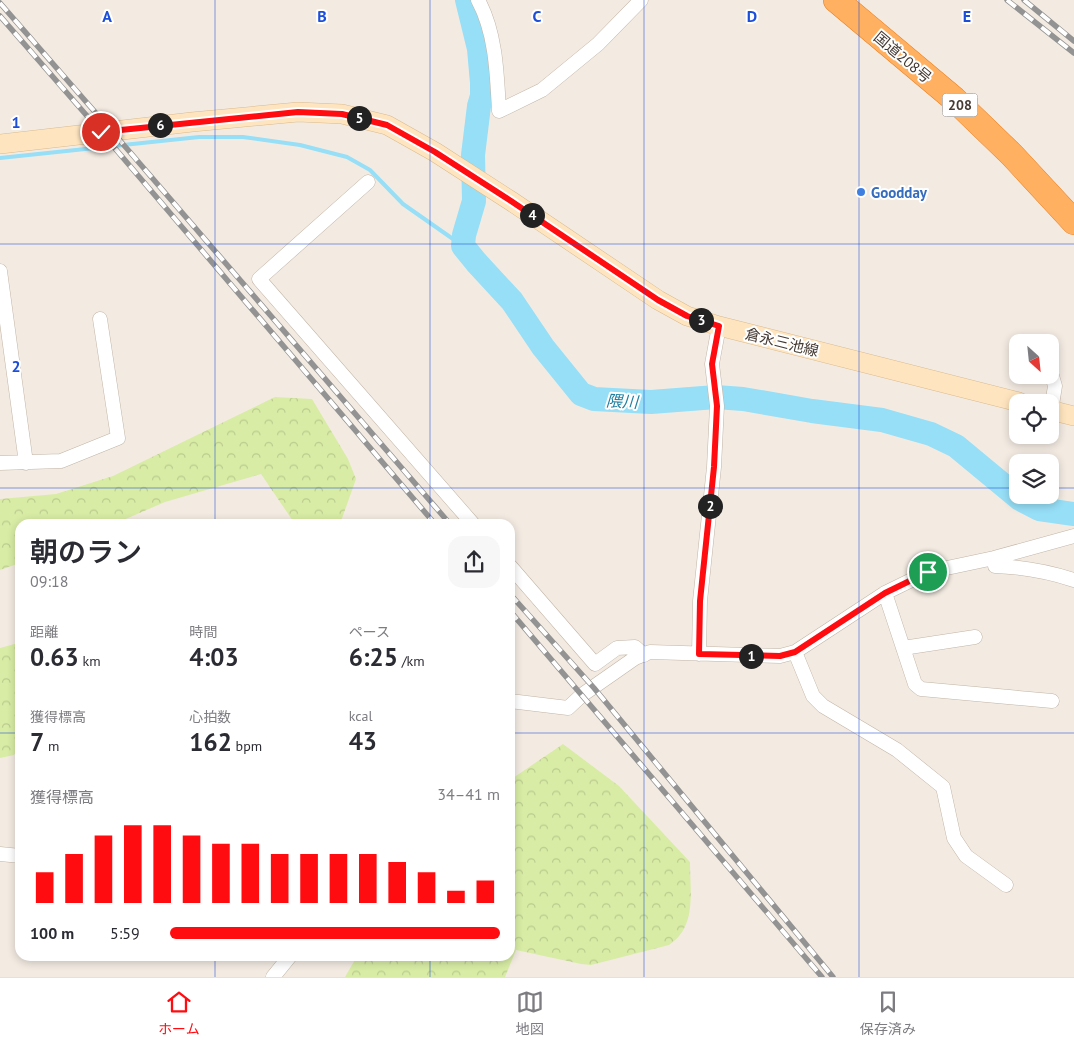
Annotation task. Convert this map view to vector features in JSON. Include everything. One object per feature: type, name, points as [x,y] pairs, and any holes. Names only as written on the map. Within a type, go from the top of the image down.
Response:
[{"type":"highway","name":"国道208号","points":[[836,0],[954,99],[1012,155],[1074,222]]},
{"type":"main road","name":"倉永三池線","points":[[0,144],[298,112],[342,114],[387,125],[435,152],[658,300],[687,316],[719,326],[1009,399]]},
{"type":"main road","points":[[1059,413],[1074,416]]},
{"type":"street","points":[[478,0],[489,26],[499,111],[542,90],[598,44],[641,0]]},
{"type":"street","points":[[368,182],[259,279],[469,519]]},
{"type":"street","points":[[0,271],[26,463]]},
{"type":"street","points":[[0,463],[61,461],[118,438],[100,319]]},
{"type":"street","points":[[699,654],[700,601],[714,467],[717,406],[712,364],[719,326]]},
{"type":"street","points":[[515,702],[568,708],[582,695],[635,658],[650,652],[780,656],[795,652],[885,593],[928,572],[994,558],[1074,536]]},
{"type":"street","points":[[994,558],[996,566],[1046,571],[1074,580]]},
{"type":"street","points":[[515,572],[595,664],[617,648],[635,647],[644,655]]},
{"type":"street","points":[[885,593],[915,684],[921,689],[1052,701]]},
{"type":"street","points":[[903,648],[975,637]]},
{"type":"street","points":[[795,652],[813,696],[822,706],[897,750],[943,787],[954,838],[966,856],[1006,885]]},
{"type":"street","points":[[0,854],[15,856]]},
{"type":"street","points":[[273,977],[286,961]]},
{"type":"green space","points":[[275,397],[312,399],[348,459],[356,479],[342,519],[292,519],[261,474],[165,502],[126,519],[15,519],[15,565],[0,570],[0,499],[56,494],[113,476]]},
{"type":"green space","points":[[15,644],[15,754],[0,758],[0,648]]},
{"type":"green space","points":[[563,744],[619,786],[690,862],[690,908],[684,929],[678,937],[669,945],[591,965],[516,950],[515,952],[515,777]]},
{"type":"green space","points":[[354,961],[512,961],[505,977],[345,977]]},
{"type":"waterway","name":"隈川","points":[[467,0],[479,49],[482,96],[473,155],[474,201],[464,235],[463,246],[512,301],[543,347],[581,394],[594,399],[651,402],[716,397],[743,399],[812,411],[882,420],[931,434],[956,446],[1020,499],[1039,509],[1074,514]]},
{"type":"waterway","points":[[0,158],[199,137],[243,137],[300,145],[347,157],[370,170],[403,204],[463,246]]},
{"type":"railway","points":[[1007,0],[1074,53]]},
{"type":"railway","points":[[1024,0],[1074,41]]},
{"type":"railway","points":[[0,3],[446,519]]},
{"type":"railway","points":[[0,16],[431,519]]},
{"type":"railway","points":[[515,600],[594,688],[833,977]]},
{"type":"railway","points":[[515,617],[822,977]]},
{"type":"place","name":"Goodday","points":[[861,192]]},
{"type":"route","points":[[101,132],[298,112],[342,114],[387,125],[435,152],[511,201],[658,300],[687,316],[719,326],[712,364],[717,406],[714,467],[700,601],[699,654],[780,656],[795,652],[885,593],[928,572]]}]
